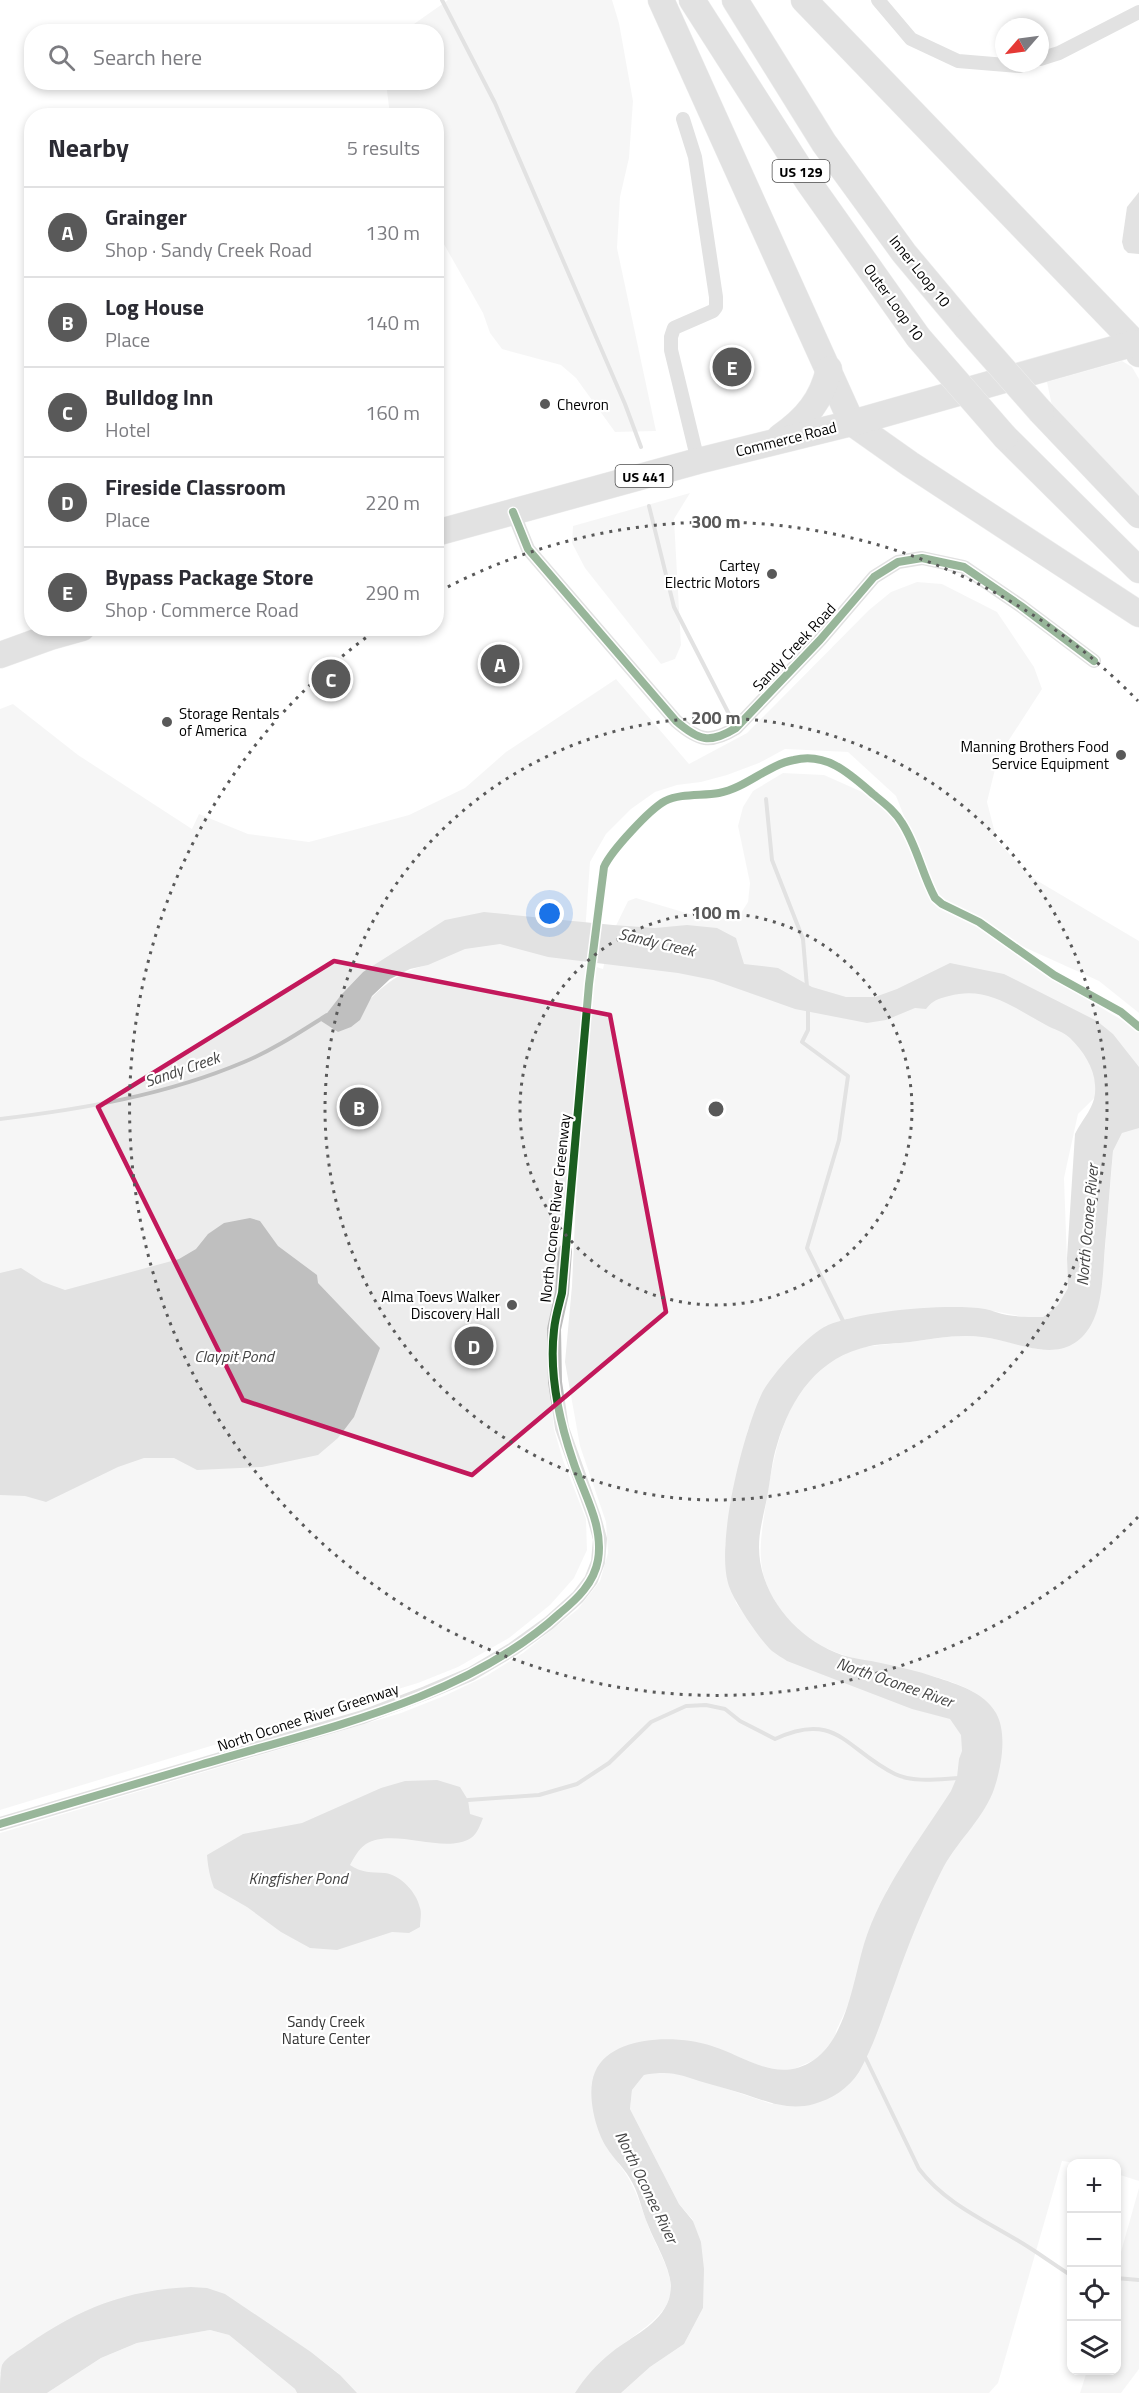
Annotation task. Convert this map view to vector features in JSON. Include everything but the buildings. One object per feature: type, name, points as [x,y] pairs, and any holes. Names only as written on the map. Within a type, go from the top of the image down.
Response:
[{"type":"highway","points":[[661,0],[852,423],[910,464],[1139,614]]},
{"type":"highway","name":"Outer Loop 10","points":[[692,0],[808,183],[918,337],[1005,437],[1139,570]]},
{"type":"highway","name":"Inner Loop 10","points":[[735,0],[824,143],[904,253],[1041,412],[1139,514]]},
{"type":"highway","points":[[804,0],[1137,348]]},
{"type":"highway","name":"Commerce Road","points":[[444,531],[698,460],[852,423],[1137,348]]},
{"type":"highway","points":[[777,440],[799,424],[812,410],[825,386],[829,369]]},
{"type":"highway","points":[[0,655],[54,636]]},
{"type":"street","points":[[878,0],[911,39],[958,61],[995,64]]},
{"type":"street","points":[[1049,57],[1139,12]]},
{"type":"street","points":[[683,119],[695,157],[716,297],[716,307],[713,311],[675,328],[671,337],[671,350],[698,460]]},
{"type":"street","name":"Sandy Creek Road","points":[[513,512],[524,543],[555,581],[676,721],[688,732],[701,738],[712,739],[723,736],[736,728],[820,640],[874,578],[898,562],[922,558],[964,567],[1094,661]]},
{"type":"street","name":"North Oconee River Greenway","points":[[0,1824],[355,1719],[426,1693],[471,1674],[513,1649],[549,1623],[578,1597],[591,1580],[598,1562],[600,1539],[562,1428],[555,1382],[554,1329],[562,1293],[565,1251]]},
{"type":"highlighted area","points":[[334,961],[610,1015],[666,1312],[472,1475],[243,1400],[98,1107]]},
{"type":"green space","points":[[448,0],[612,0],[619,23],[633,101],[629,158],[620,197],[617,248],[656,431],[615,432],[576,378],[561,365],[502,349],[490,333],[483,313],[444,244],[444,108],[389,108],[387,90],[444,90],[444,24],[414,24]]},
{"type":"green space","points":[[1122,361],[1132,367],[1139,379],[1139,499],[1052,406],[1047,382]]},
{"type":"green space","points":[[690,493],[674,519],[681,645],[675,659],[661,664],[585,568],[572,543],[573,526]]},
{"type":"green space","name":"Sandy Creek Nature Center","points":[[917,582],[942,584],[997,612],[1034,667],[1042,689],[998,757],[987,802],[997,841],[1031,877],[1139,941],[1139,1013],[1099,981],[1008,940],[938,896],[931,884],[896,796],[848,752],[785,749],[759,763],[727,775],[655,792],[631,809],[606,834],[590,862],[583,963],[603,969],[609,940],[628,901],[636,898],[693,915],[738,918],[748,902],[750,883],[738,826],[743,807],[753,791],[783,773],[824,775],[869,795],[893,817],[909,847],[927,892],[937,905],[973,922],[1066,987],[1139,1030],[1139,1081],[1121,1072],[1078,1114],[1064,1178],[1068,1288],[1058,1305],[1043,1317],[1024,1317],[993,1311],[850,1318],[825,1326],[748,1429],[730,1508],[725,1546],[736,1603],[763,1639],[934,1704],[986,1734],[991,1762],[936,1815],[887,1890],[865,1944],[850,2001],[836,2031],[834,2051],[774,2078],[762,2067],[715,2047],[696,2042],[633,2051],[618,2163],[634,2189],[666,2265],[671,2285],[670,2295],[667,2304],[655,2319],[613,2355],[582,2393],[347,2393],[338,2373],[311,2352],[248,2313],[0,2374],[0,1833],[401,1713],[444,1696],[486,1676],[523,1653],[578,1609],[600,1581],[608,1553],[606,1522],[580,1446],[565,1362],[572,1286],[579,1130],[574,1129],[560,1236],[551,1400],[554,1429],[563,1460],[586,1519],[587,1550],[574,1578],[550,1605],[509,1638],[458,1667],[418,1683],[0,1810],[0,709],[13,704],[78,755],[192,829],[199,814],[248,834],[309,842],[409,815],[465,788],[506,752],[616,679],[689,764],[747,733],[869,610],[891,592]],"holes":[[[427,965],[388,983],[338,1032],[322,1021],[341,995],[363,972]]]},
{"type":"green space","points":[[1139,1099],[1139,2181],[1121,2175],[1121,2159],[1067,2159],[1067,2162],[1062,2161],[998,2383],[989,2393],[621,2393],[650,2367],[684,2344],[703,2308],[693,2220],[679,2204],[630,2109],[632,2090],[644,2075],[663,2072],[682,2074],[772,2104],[865,2057],[870,2049],[929,1866],[961,1838],[986,1806],[995,1712],[988,1705],[968,1689],[942,1679],[871,1663],[826,1648],[806,1636],[789,1620],[769,1590],[761,1562],[762,1532],[776,1452],[790,1410],[801,1391],[815,1374],[832,1360],[860,1348],[976,1336],[1042,1350],[1102,1285],[1113,1151]]},
{"type":"green space","points":[[1139,2188],[1139,2369],[1121,2393],[1080,2393],[1086,2375],[1121,2375],[1121,2252]]},
{"type":"green space","points":[[210,2330],[229,2335],[297,2393],[47,2393],[101,2358],[137,2343]]},
{"type":"water","points":[[1139,192],[1139,254],[1128,253],[1122,242],[1127,207]]},
{"type":"water","name":"North Oconee River","points":[[484,912],[655,928],[687,925],[717,928],[736,938],[744,964],[778,968],[812,987],[846,997],[875,997],[950,963],[1004,974],[1097,1021],[1113,1034],[1139,1067],[1139,1128],[1122,1133],[1113,1151],[1100,1297],[1095,1317],[1080,1339],[1055,1350],[1026,1347],[996,1339],[964,1336],[875,1345],[852,1351],[836,1359],[809,1382],[799,1395],[783,1427],[774,1456],[759,1540],[761,1565],[774,1599],[796,1627],[810,1639],[826,1648],[842,1655],[929,1675],[977,1694],[991,1706],[1000,1722],[1001,1763],[988,1803],[953,1851],[934,1886],[870,2050],[859,2072],[845,2088],[821,2102],[796,2107],[770,2103],[669,2073],[644,2075],[632,2090],[630,2109],[679,2204],[693,2221],[701,2242],[704,2269],[703,2308],[684,2344],[650,2367],[621,2393],[575,2393],[601,2361],[659,2316],[669,2299],[671,2285],[665,2262],[635,2189],[627,2173],[607,2148],[599,2131],[593,2111],[591,2090],[595,2072],[616,2050],[631,2044],[665,2039],[698,2042],[772,2069],[796,2068],[822,2054],[840,2026],[852,1993],[864,1944],[881,1903],[902,1865],[951,1791],[957,1777],[962,1751],[961,1735],[950,1719],[912,1709],[787,1661],[767,1646],[741,1609],[728,1583],[725,1564],[726,1541],[733,1487],[755,1411],[762,1393],[782,1366],[801,1345],[828,1325],[883,1312],[950,1307],[969,1307],[1012,1316],[1043,1317],[1058,1305],[1068,1288],[1067,1258],[1075,1134],[1092,1105],[1095,1085],[1087,1060],[1068,1036],[1011,1005],[976,993],[949,996],[936,1000],[926,1009],[915,1008],[886,1020],[867,1023],[795,1009],[713,980],[678,973],[548,957],[500,944],[465,949],[428,965],[410,969],[390,979],[372,996],[360,1020],[351,1027],[338,1032],[321,1021],[363,972],[445,920]]},
{"type":"water","name":"Claypit Pond","points":[[250,1218],[260,1221],[278,1246],[317,1275],[318,1283],[380,1348],[354,1417],[338,1438],[318,1455],[262,1467],[197,1470],[174,1458],[144,1458],[118,1467],[46,1502],[25,1496],[0,1495],[0,1273],[21,1268],[43,1282],[65,1290],[179,1259],[196,1249],[208,1234],[224,1223]]},
{"type":"water","name":"Kingfisher Pond","points":[[437,1780],[460,1787],[468,1800],[470,1814],[483,1818],[471,1838],[447,1844],[390,1838],[377,1840],[363,1846],[350,1865],[362,1871],[391,1874],[402,1881],[416,1896],[421,1912],[420,1927],[409,1933],[392,1932],[337,1950],[310,1948],[281,1932],[247,1907],[214,1888],[207,1855],[243,1834],[302,1823],[381,1788],[405,1781]]},
{"type":"water","points":[[191,2287],[207,2288],[225,2294],[311,2352],[340,2375],[357,2393],[297,2393],[229,2335],[210,2330],[137,2343],[101,2358],[47,2393],[0,2393],[4,2362],[66,2321],[104,2303],[125,2297],[145,2292]]},
{"type":"waterway","points":[[442,0],[495,103],[625,404],[641,447]]},
{"type":"waterway","points":[[649,506],[674,607],[731,718]]},
{"type":"waterway","points":[[766,799],[772,860],[803,939],[807,987]]},
{"type":"waterway","points":[[808,1010],[808,1030],[802,1042],[848,1076],[839,1140],[807,1248],[844,1323]]},
{"type":"waterway","name":"Sandy Creek","points":[[0,1119],[62,1111],[124,1099],[215,1074],[255,1057],[327,1015]]},
{"type":"waterway","points":[[468,1800],[539,1795],[577,1784],[609,1763],[651,1722],[686,1706],[706,1705],[725,1709],[740,1721],[775,1739],[796,1731],[813,1729],[827,1731],[902,1777],[927,1780],[959,1778]]},
{"type":"waterway","points":[[863,2058],[865,2057],[919,2169],[929,2181],[964,2209],[1067,2273]]},
{"type":"waterway","points":[[1121,2278],[1139,2280]]},
{"type":"cycle path","points":[[513,512],[528,549],[676,721],[691,733],[705,738],[719,736],[736,728],[820,640],[874,577],[898,562],[922,558],[964,567],[1094,661]]},
{"type":"cycle path","points":[[0,1824],[342,1724],[436,1690],[481,1668],[522,1643],[566,1608],[589,1583],[598,1560],[598,1534],[592,1509],[568,1445],[560,1413],[554,1380],[554,1330],[562,1293],[589,984],[604,867],[622,841],[658,805],[671,798],[729,790],[794,760],[806,758],[827,762],[847,772],[896,815],[912,841],[935,898],[942,904],[979,922],[1054,975],[1121,1012],[1139,1027]]},
{"type":"place","name":"Bypass Package Store","points":[[732,367]]},
{"type":"place","name":"Chevron","points":[[545,404]]},
{"type":"place","name":"Cartey Electric Motors","points":[[772,574]]},
{"type":"place","name":"Grainger","points":[[500,664]]},
{"type":"place","name":"Bulldog Inn","points":[[331,679]]},
{"type":"place","name":"Storage Rentals of America","points":[[167,722]]},
{"type":"place","name":"Manning Brothers Food Service Equipment","points":[[1121,755]]},
{"type":"place","name":"Log House","points":[[359,1107]]},
{"type":"place","name":"Alma Toevs Walker Discovery Hall","points":[[512,1305]]},
{"type":"place","name":"Fireside Classroom","points":[[474,1346]]}]
